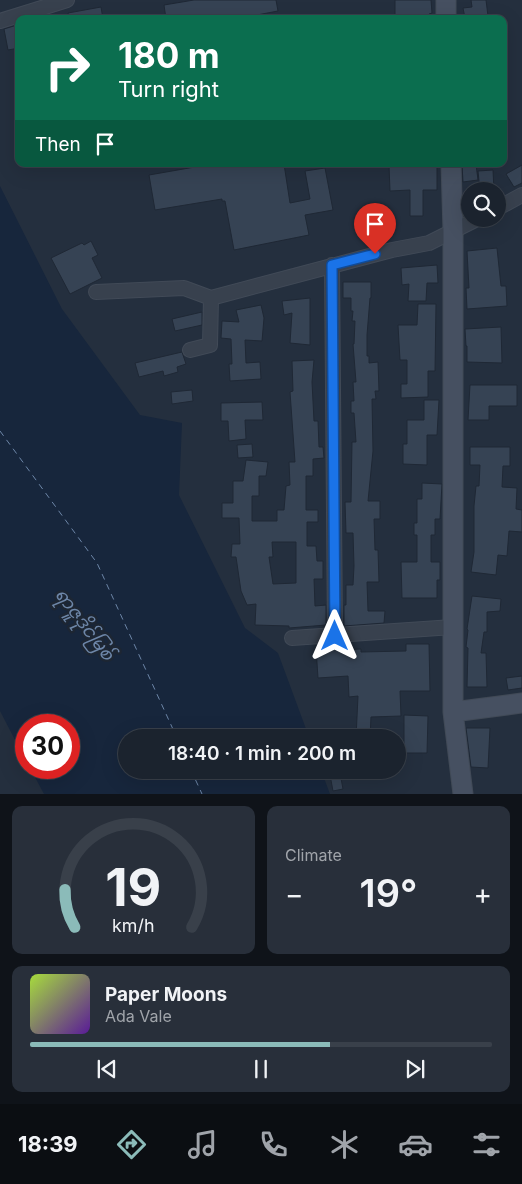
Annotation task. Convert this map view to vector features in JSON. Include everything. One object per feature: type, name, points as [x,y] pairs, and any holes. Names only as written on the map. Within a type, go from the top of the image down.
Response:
[{"type":"street","points":[[19,15],[67,0]]},
{"type":"street","points":[[446,0],[446,15]]},
{"type":"street","points":[[0,21],[15,16]]},
{"type":"street","points":[[451,167],[453,231],[453,712],[463,794]]},
{"type":"street","points":[[506,204],[522,195]]},
{"type":"street","points":[[96,292],[184,288],[211,298],[332,265],[429,243],[461,227]]},
{"type":"street","points":[[332,265],[335,636]]},
{"type":"street","points":[[190,350],[210,345],[211,298]]},
{"type":"street","points":[[292,638],[453,628]]},
{"type":"street","points":[[453,712],[522,703]]},
{"type":"water","name":"ရာဇူဒိုင်မြစ်","points":[[0,186],[62,309],[140,415],[182,423],[179,495],[245,628],[278,653],[306,729],[118,729],[118,779],[324,779],[330,794],[44,794],[36,779],[80,779],[80,714],[15,714],[15,740],[0,711]]},
{"type":"building","points":[[194,0],[276,0],[278,11],[257,15],[165,15],[164,5]]},
{"type":"building","points":[[395,0],[431,0],[432,13],[429,15],[395,15]]},
{"type":"building","points":[[471,0],[486,0],[488,15],[464,15],[463,8],[472,7]]},
{"type":"building","points":[[101,7],[102,15],[68,15],[68,13]]},
{"type":"building","points":[[15,26],[15,49],[8,50],[4,29]]},
{"type":"building","points":[[522,165],[522,183],[514,187],[506,174]]},
{"type":"building","points":[[195,167],[284,167],[290,203],[310,199],[305,171],[325,168],[333,210],[305,215],[309,235],[234,250],[225,201],[222,201],[222,199],[155,210],[149,175]]},
{"type":"building","points":[[389,167],[437,167],[437,190],[423,190],[423,216],[410,216],[410,190],[390,191]]},
{"type":"building","points":[[462,167],[476,167],[478,180],[463,182]]},
{"type":"building","points":[[493,170],[494,182],[479,182],[478,171]]},
{"type":"building","points":[[91,241],[98,255],[92,258],[102,278],[70,294],[51,258],[82,243],[84,245]]},
{"type":"building","points":[[497,248],[501,286],[506,286],[507,306],[467,309],[466,288],[469,288],[467,251]]},
{"type":"building","points":[[437,265],[438,283],[427,283],[426,301],[408,301],[409,284],[402,285],[401,268]]},
{"type":"building","points":[[343,282],[371,282],[367,356],[369,356],[369,363],[378,362],[379,391],[375,391],[376,399],[372,399],[373,451],[368,501],[380,501],[380,519],[374,519],[375,550],[378,550],[379,582],[367,582],[368,611],[385,611],[384,623],[344,626],[346,585],[353,585],[354,566],[353,533],[346,533],[345,502],[351,502],[352,442],[356,442],[354,413],[351,413],[351,401],[354,401],[353,382],[356,382],[353,344],[355,321],[352,321],[351,298],[343,298]]},
{"type":"building","points":[[310,298],[310,345],[290,343],[292,313],[284,315],[282,301]]},
{"type":"building","points":[[418,304],[436,304],[435,371],[428,371],[428,397],[401,398],[401,384],[407,384],[407,360],[400,360],[398,325],[417,325]]},
{"type":"building","points":[[261,305],[264,318],[262,341],[245,340],[246,363],[260,362],[261,379],[230,381],[229,364],[232,364],[231,339],[221,338],[222,321],[239,322],[236,310]]},
{"type":"building","points":[[202,312],[202,325],[175,331],[172,319]]},
{"type":"building","points":[[501,327],[502,363],[467,362],[465,329]]},
{"type":"building","points":[[182,352],[186,364],[177,367],[178,372],[164,376],[163,371],[139,377],[135,363]]},
{"type":"building","points":[[314,360],[312,382],[314,421],[318,421],[319,447],[323,447],[324,458],[313,459],[313,476],[306,476],[306,510],[318,510],[318,522],[307,522],[307,546],[316,546],[317,561],[323,561],[323,579],[314,579],[315,606],[326,605],[326,625],[289,628],[289,626],[255,625],[256,604],[247,605],[241,591],[236,557],[231,557],[232,544],[240,544],[239,518],[222,518],[222,503],[233,503],[233,481],[243,481],[246,460],[268,462],[266,476],[259,476],[259,496],[252,496],[252,521],[277,521],[277,510],[284,510],[286,486],[290,485],[289,462],[295,462],[290,392],[293,391],[292,361]],"holes":[[[272,542],[296,542],[296,583],[273,584],[269,557],[273,557]]]},
{"type":"building","points":[[470,385],[517,385],[517,406],[489,406],[489,420],[468,420]]},
{"type":"building","points":[[192,390],[193,401],[172,404],[171,392]]},
{"type":"building","points":[[424,400],[439,400],[437,435],[427,435],[427,465],[403,464],[403,444],[407,444],[407,420],[424,420]]},
{"type":"building","points":[[262,402],[263,420],[245,420],[246,439],[229,441],[228,421],[221,421],[221,403]]},
{"type":"building","points":[[252,444],[253,457],[238,458],[237,445]]},
{"type":"building","points":[[470,447],[510,447],[510,466],[503,466],[502,487],[517,488],[516,509],[522,510],[522,532],[509,531],[507,556],[498,555],[496,575],[471,572],[474,552],[474,506],[476,486],[479,486],[480,465],[470,465]]},
{"type":"building","points":[[422,483],[442,484],[440,519],[435,519],[435,535],[431,535],[431,562],[440,562],[437,598],[402,598],[401,562],[417,562],[417,535],[414,535],[414,523],[417,523],[417,499],[422,499]]},
{"type":"building","points":[[472,596],[501,599],[500,611],[487,612],[487,632],[484,632],[481,653],[486,653],[487,687],[467,687],[468,648],[466,647]]},
{"type":"building","points":[[406,644],[429,644],[430,691],[400,691],[401,716],[371,717],[370,729],[356,729],[358,696],[349,697],[348,676],[318,678],[316,648],[335,647],[335,650],[361,649],[361,652],[406,651]]},
{"type":"building","points":[[522,676],[522,688],[508,690],[506,678]]},
{"type":"building","points":[[404,715],[428,716],[427,753],[406,753],[406,729],[404,729]]},
{"type":"building","points":[[466,728],[490,728],[488,768],[471,767]]},
{"type":"building","points":[[331,779],[341,779],[343,789],[333,791]]},
{"type":"ferry route","points":[[0,431],[97,563],[173,729]]},
{"type":"ferry route","points":[[195,779],[202,794]]},
{"type":"route","points":[[335,636],[332,265],[375,254]]}]
